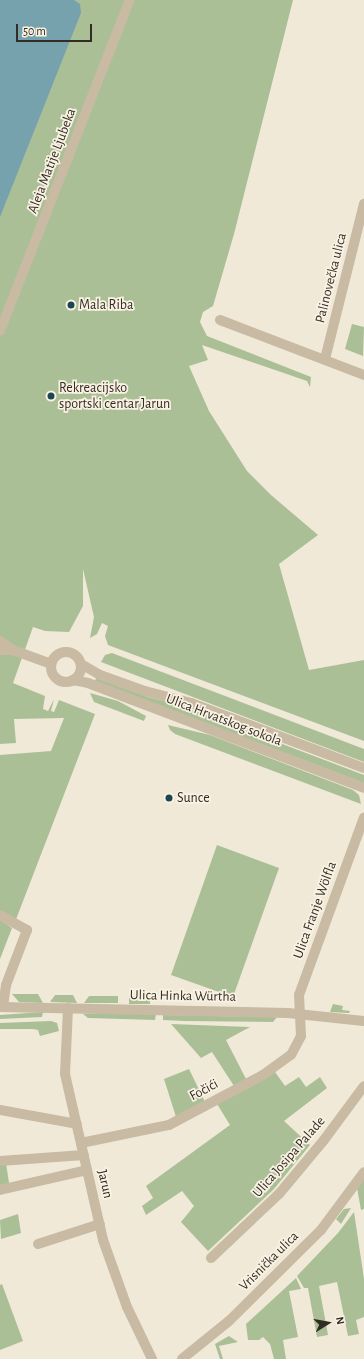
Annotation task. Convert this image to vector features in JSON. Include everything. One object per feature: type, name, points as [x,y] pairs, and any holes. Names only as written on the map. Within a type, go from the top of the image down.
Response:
[{"type":"street","name":"Aleja Matije Ljubeka","points":[[0,331],[130,0]]},
{"type":"street","name":"Palinovečka ulica","points":[[325,359],[364,204]]},
{"type":"street","points":[[220,320],[364,375]]},
{"type":"street","points":[[0,641],[13,650],[51,664]]},
{"type":"street","points":[[0,650],[13,650]]},
{"type":"street","points":[[63,652],[73,653],[81,664],[80,674],[73,680],[65,682],[57,680],[51,673],[51,664],[55,656],[63,652]]},
{"type":"street","name":"Ulica Hrvatskog sokola","points":[[81,664],[100,675],[140,690],[191,703],[364,768]]},
{"type":"street","name":"Ulica Hrvatskog sokola","points":[[73,680],[88,683],[362,787]]},
{"type":"street","points":[[362,787],[364,796]]},
{"type":"street","name":"Ulica Franje Wölfla","points":[[299,1014],[299,995],[364,817]]},
{"type":"street","points":[[0,915],[27,930],[6,985],[2,1007]]},
{"type":"street","name":"Ulica Hinka Würtha","points":[[2,1007],[299,1014],[364,1021]]},
{"type":"street","name":"Jarun","points":[[68,1008],[65,1074],[87,1170],[100,1224],[115,1276],[152,1359]]},
{"type":"street","name":"Fočići","points":[[81,1143],[169,1125],[263,1075],[290,1055],[300,1040],[299,1014]]},
{"type":"street","name":"Ulica Josipa Palade","points":[[211,1258],[279,1194],[324,1140],[364,1086]]},
{"type":"street","points":[[0,1110],[77,1124]]},
{"type":"street","points":[[0,1161],[84,1155]]},
{"type":"street","points":[[0,1190],[87,1170]]},
{"type":"street","name":"Vrisnička ulica","points":[[182,1359],[230,1321],[321,1230],[364,1172]]},
{"type":"street","points":[[38,1244],[100,1224]]},
{"type":"green space","points":[[0,0],[293,0],[234,234],[213,306],[203,312],[200,322],[207,336],[311,377],[310,387],[307,381],[202,345],[208,360],[189,366],[209,411],[247,471],[271,495],[318,535],[279,564],[309,670],[364,660],[364,741],[108,645],[105,636],[108,626],[102,623],[97,634],[90,638],[94,617],[83,569],[83,606],[69,632],[45,631],[33,627],[13,683],[45,696],[43,709],[48,711],[54,699],[51,711],[54,712],[59,700],[95,714],[15,922],[0,910],[0,755],[51,751],[64,718],[14,719],[16,743],[0,744]]},
{"type":"green space","points":[[352,324],[364,327],[363,356],[345,349]]},
{"type":"green space","points":[[112,653],[364,749],[364,762],[101,662],[105,655]]},
{"type":"green space","points":[[96,678],[148,697],[180,705],[364,775],[364,783],[95,681]]},
{"type":"green space","points":[[90,693],[118,701],[146,716],[144,721],[94,702]]},
{"type":"green space","points":[[168,725],[210,735],[353,790],[359,795],[361,804],[175,734],[170,730]]},
{"type":"green space","points":[[217,845],[279,868],[233,997],[171,975]]},
{"type":"green space","points":[[0,920],[12,928],[0,959]]},
{"type":"green space","points":[[12,994],[38,994],[43,1003],[19,1002]]},
{"type":"green space","points":[[55,995],[73,995],[77,1003],[50,1002]]},
{"type":"green space","points":[[89,996],[118,996],[118,1003],[84,1003]]},
{"type":"green space","points":[[129,996],[150,997],[150,1004],[129,1004]]},
{"type":"green space","points":[[333,1004],[343,1006],[342,1010],[350,1011],[349,1013],[330,1012]]},
{"type":"green space","points":[[43,1012],[42,1017],[0,1019],[0,1015]]},
{"type":"green space","points":[[83,1014],[156,1014],[155,1020],[88,1018]]},
{"type":"green space","points":[[163,1015],[277,1017],[273,1022],[184,1021],[163,1020]]},
{"type":"green space","points":[[51,1021],[57,1023],[59,1031],[40,1036],[38,1030],[33,1029],[0,1029],[0,1023]]},
{"type":"green space","points":[[171,1024],[250,1027],[226,1040],[246,1079],[234,1086],[212,1052],[201,1058]]},
{"type":"green space","points":[[189,1069],[205,1102],[176,1117],[164,1079]]},
{"type":"green space","points":[[275,1072],[285,1086],[299,1077],[306,1087],[320,1077],[327,1088],[284,1121],[310,1145],[274,1189],[208,1251],[181,1222],[194,1206],[182,1191],[146,1215],[142,1206],[153,1198],[146,1186],[230,1125],[217,1104]]},
{"type":"green space","points":[[6,1163],[9,1183],[0,1187],[0,1164]]},
{"type":"green space","points":[[364,1175],[364,1209],[361,1210],[357,1188]]},
{"type":"green space","points":[[351,1208],[341,1224],[336,1219],[344,1209]]},
{"type":"green space","points":[[354,1212],[364,1279],[364,1317],[356,1320],[359,1334],[348,1336],[337,1282],[319,1286],[328,1335],[317,1337],[308,1288],[304,1288],[297,1276],[338,1233]]},
{"type":"green space","points":[[18,1214],[21,1233],[1,1239],[0,1220]]},
{"type":"green space","points":[[296,1278],[301,1289],[289,1291],[298,1337],[283,1340],[286,1359],[274,1359],[270,1344],[263,1337],[259,1340],[248,1340],[246,1324]]},
{"type":"green space","points":[[2,1284],[23,1341],[0,1350],[0,1285]]},
{"type":"green space","points":[[229,1336],[238,1342],[219,1346],[223,1359],[220,1359],[215,1344]]},
{"type":"water","points":[[0,0],[74,0],[80,4],[81,13],[0,217]]},
{"type":"place","name":"Mala Riba","points":[[71,305]]},
{"type":"place","name":"Rekreacijsko sportski centar Jarun","points":[[51,396]]},
{"type":"place","name":"Sunce","points":[[169,798]]}]
